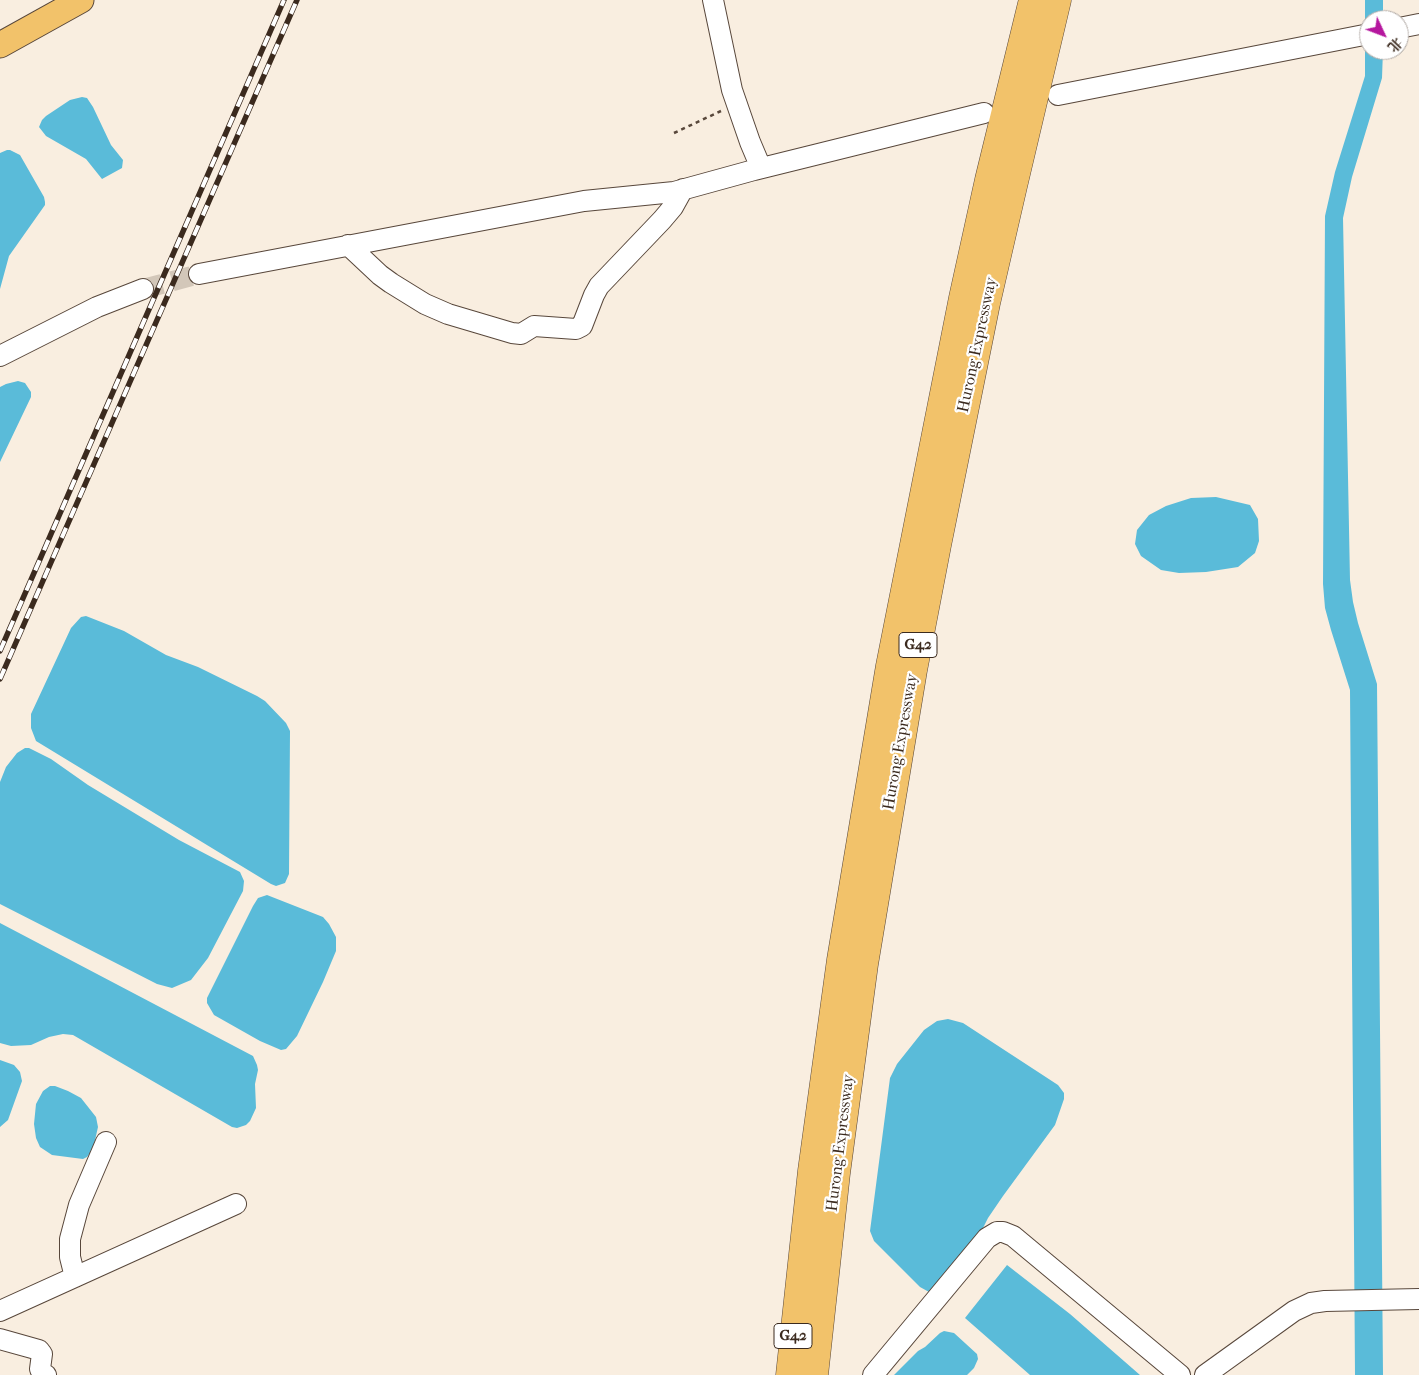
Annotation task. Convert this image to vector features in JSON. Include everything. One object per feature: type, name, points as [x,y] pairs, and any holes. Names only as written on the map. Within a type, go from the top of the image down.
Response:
[{"type":"highway","name":"Hurong Expressway","points":[[814,1375],[810,1298],[812,1170],[841,960],[890,666],[963,298],[1033,0]]},
{"type":"highway","name":"Hurong Expressway","points":[[790,1375],[810,1298],[836,1173],[864,964],[913,670],[937,545],[986,303],[1012,186],[1058,0]]},
{"type":"main road","points":[[0,45],[81,0]]},
{"type":"street","points":[[712,0],[736,104],[761,168]]},
{"type":"street","points":[[1058,95],[1359,36]]},
{"type":"street","points":[[199,274],[584,201],[674,192],[984,112]]},
{"type":"street","points":[[348,246],[391,283],[425,304],[448,314],[512,333],[521,334],[534,326],[576,329],[582,326],[599,286],[662,220],[673,207],[683,189]]},
{"type":"street","points":[[0,356],[97,307],[143,289]]},
{"type":"street","points":[[75,1277],[70,1257],[70,1239],[78,1205],[106,1142]]},
{"type":"street","points":[[0,1311],[236,1204]]},
{"type":"street","points":[[873,1375],[987,1238],[997,1232],[1002,1232],[1013,1236],[1180,1375]]},
{"type":"street","points":[[1205,1375],[1294,1311],[1310,1303],[1419,1298]]},
{"type":"street","points":[[0,1339],[39,1350],[42,1354],[40,1369],[46,1375]]},
{"type":"path","points":[[674,132],[736,104]]},
{"type":"water","points":[[1365,0],[1383,0],[1383,10],[1365,10]]},
{"type":"water","points":[[1365,60],[1383,60],[1382,78],[1352,177],[1343,218],[1350,580],[1358,623],[1377,684],[1383,1375],[1355,1375],[1350,690],[1325,608],[1323,584],[1325,216],[1335,172],[1365,76]]},
{"type":"water","points":[[82,97],[87,98],[93,107],[111,145],[123,160],[122,168],[102,179],[86,159],[46,136],[39,127],[46,116],[70,100]]},
{"type":"water","points":[[7,150],[20,155],[44,197],[45,205],[9,256],[0,289],[0,153]]},
{"type":"water","points":[[18,381],[25,383],[31,392],[31,397],[0,462],[0,387]]},
{"type":"water","points":[[1216,497],[1250,505],[1258,519],[1259,541],[1255,553],[1238,567],[1206,572],[1179,573],[1161,570],[1141,556],[1135,544],[1137,530],[1149,515],[1166,506],[1191,498]]},
{"type":"water","points":[[86,616],[124,631],[166,655],[198,667],[257,696],[265,701],[286,723],[290,731],[289,874],[285,883],[276,886],[271,884],[36,741],[31,728],[31,714],[71,628],[81,617]]},
{"type":"water","points":[[25,748],[29,748],[51,759],[88,785],[179,840],[240,872],[244,881],[243,891],[208,958],[191,980],[172,988],[157,984],[0,904],[0,782],[6,767],[17,753]]},
{"type":"water","points":[[267,895],[323,917],[336,937],[336,951],[297,1036],[286,1049],[281,1050],[260,1041],[214,1015],[207,1003],[207,998],[253,906],[258,898]]},
{"type":"water","points":[[0,923],[253,1056],[258,1070],[255,1084],[256,1108],[250,1121],[246,1125],[237,1128],[232,1127],[73,1035],[63,1034],[49,1037],[31,1045],[11,1046],[0,1043]]},
{"type":"water","points":[[948,1019],[963,1023],[1058,1085],[1064,1093],[1064,1099],[1055,1125],[988,1218],[974,1246],[929,1292],[920,1287],[874,1241],[870,1231],[890,1078],[897,1064],[924,1030],[937,1021]]},
{"type":"water","points":[[0,1060],[14,1065],[20,1072],[22,1081],[8,1120],[0,1127]]},
{"type":"water","points":[[50,1086],[68,1091],[81,1098],[96,1117],[98,1127],[93,1149],[83,1159],[52,1155],[40,1147],[36,1138],[34,1124],[36,1104],[43,1091]]},
{"type":"water","points":[[1007,1265],[1070,1314],[1140,1375],[1030,1375],[965,1318]]},
{"type":"water","points":[[944,1331],[954,1333],[977,1354],[978,1359],[974,1368],[967,1375],[894,1375],[918,1351]]},
{"type":"tunnel","points":[[143,289],[199,274]]},
{"type":"railway","points":[[0,651],[284,0]]},
{"type":"railway","points":[[0,679],[297,0]]}]
